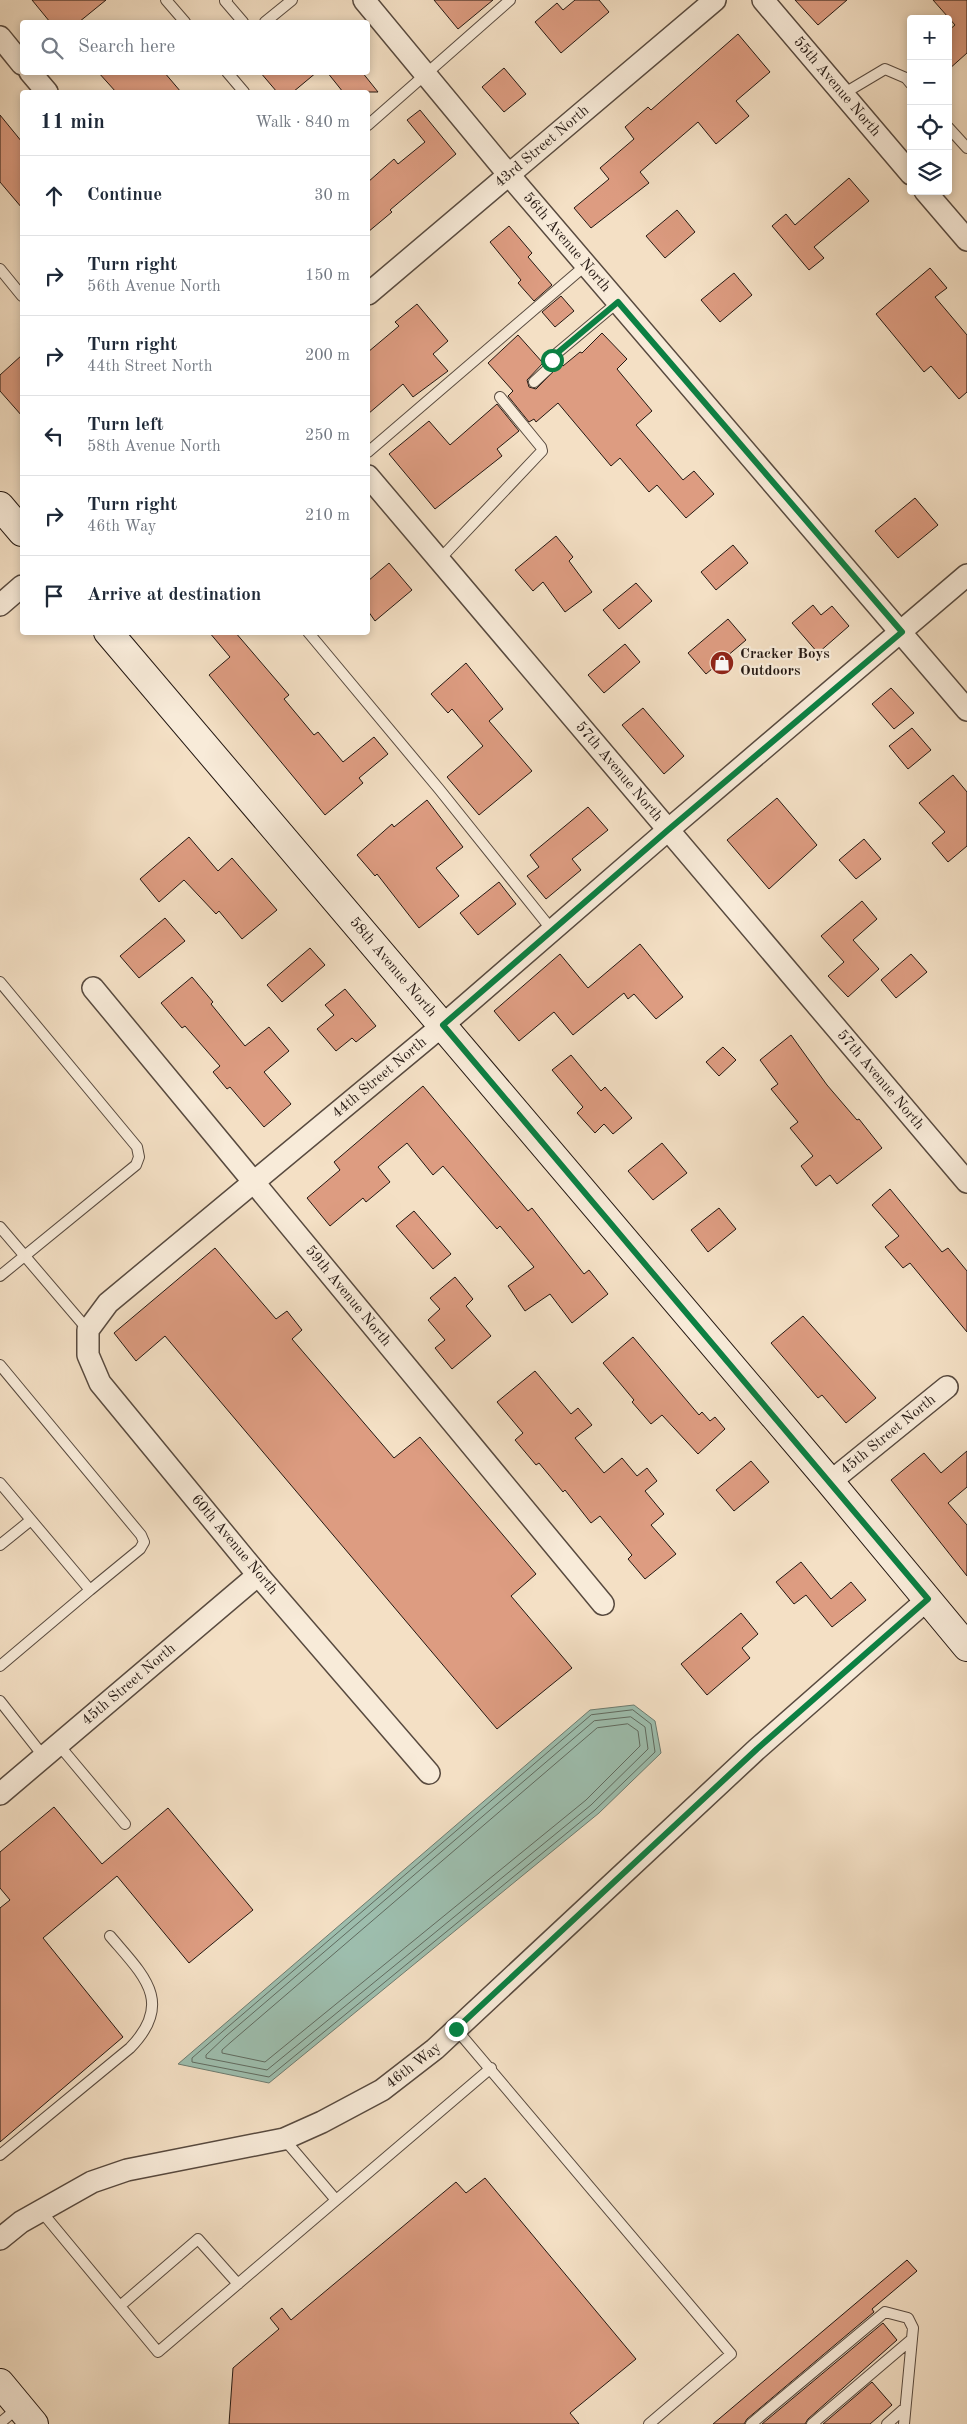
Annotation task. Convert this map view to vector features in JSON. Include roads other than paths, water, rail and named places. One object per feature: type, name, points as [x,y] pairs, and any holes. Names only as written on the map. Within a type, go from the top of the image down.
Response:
[{"type":"street","name":"56th Avenue North","points":[[364,0],[509,175],[967,710]]},
{"type":"street","name":"43rd Street North","points":[[370,292],[715,0]]},
{"type":"street","name":"55th Avenue North","points":[[762,0],[907,169]]},
{"type":"street","points":[[0,37],[20,62]]},
{"type":"street","points":[[33,75],[45,90]]},
{"type":"street","points":[[928,195],[966,238]]},
{"type":"street","name":"57th Avenue North","points":[[370,478],[967,1182]]},
{"type":"street","points":[[0,506],[20,530]]},
{"type":"street","name":"44th Street North","points":[[88,1330],[108,1303],[443,1025],[967,575]]},
{"type":"street","points":[[0,605],[20,588]]},
{"type":"street","name":"58th Avenue North","points":[[111,635],[830,1482],[967,1647]]},
{"type":"street","name":"59th Avenue North","points":[[93,988],[602,1604]]},
{"type":"street","name":"60th Avenue North","points":[[88,1330],[88,1355],[100,1383],[258,1575],[429,1773]]},
{"type":"street","name":"45th Street North","points":[[830,1482],[947,1387]]},
{"type":"street","name":"45th Street North","points":[[0,1794],[258,1575]]},
{"type":"street","name":"46th Way","points":[[0,2240],[21,2222],[92,2182],[127,2170],[284,2139],[322,2122],[382,2090],[435,2050],[757,1749],[928,1599]]},
{"type":"street","points":[[0,2383],[18,2418]]},
{"type":"lane","points":[[166,0],[183,20]]},
{"type":"lane","points":[[227,0],[225,1],[241,20]]},
{"type":"lane","points":[[267,20],[292,0]]},
{"type":"lane","points":[[370,122],[510,0]]},
{"type":"lane","points":[[843,94],[885,69],[907,79]]},
{"type":"lane","points":[[230,75],[242,90]]},
{"type":"lane","points":[[952,131],[967,148]]},
{"type":"lane","points":[[370,450],[586,265]]},
{"type":"lane","points":[[0,269],[20,294]]},
{"type":"lane","points":[[534,382],[548,369],[556,354],[618,302]]},
{"type":"lane","points":[[439,560],[542,451],[542,447],[500,397]]},
{"type":"lane","points":[[310,635],[552,930]]},
{"type":"lane","points":[[0,982],[137,1147],[139,1157],[136,1165],[0,1276]]},
{"type":"lane","points":[[0,1227],[88,1330]]},
{"type":"lane","points":[[0,1365],[141,1535],[144,1542],[140,1549],[0,1666]]},
{"type":"lane","points":[[0,1483],[90,1590]]},
{"type":"lane","points":[[0,1545],[31,1520]]},
{"type":"lane","points":[[0,1701],[126,1824]]},
{"type":"lane","points":[[0,2155],[130,2048],[140,2038],[148,2024],[153,2007],[151,1992],[142,1974],[110,1936]]},
{"type":"lane","points":[[456,2029],[491,2068],[731,2354],[649,2424]]},
{"type":"lane","points":[[41,2211],[158,2352],[491,2068]]},
{"type":"lane","points":[[284,2139],[336,2200]]},
{"type":"lane","points":[[120,2306],[198,2239],[238,2284]]},
{"type":"lane","points":[[751,2424],[885,2312],[908,2318],[913,2328],[904,2424]]},
{"type":"lane","points":[[812,2424],[912,2339]]},
{"type":"lane","points":[[887,2424],[905,2408]]},
{"type":"water","points":[[634,1705],[655,1721],[661,1753],[599,1813],[269,2083],[178,2064],[590,1710]]},
{"type":"place","name":"Cracker Boys Outdoors","points":[[722,663]]}]
